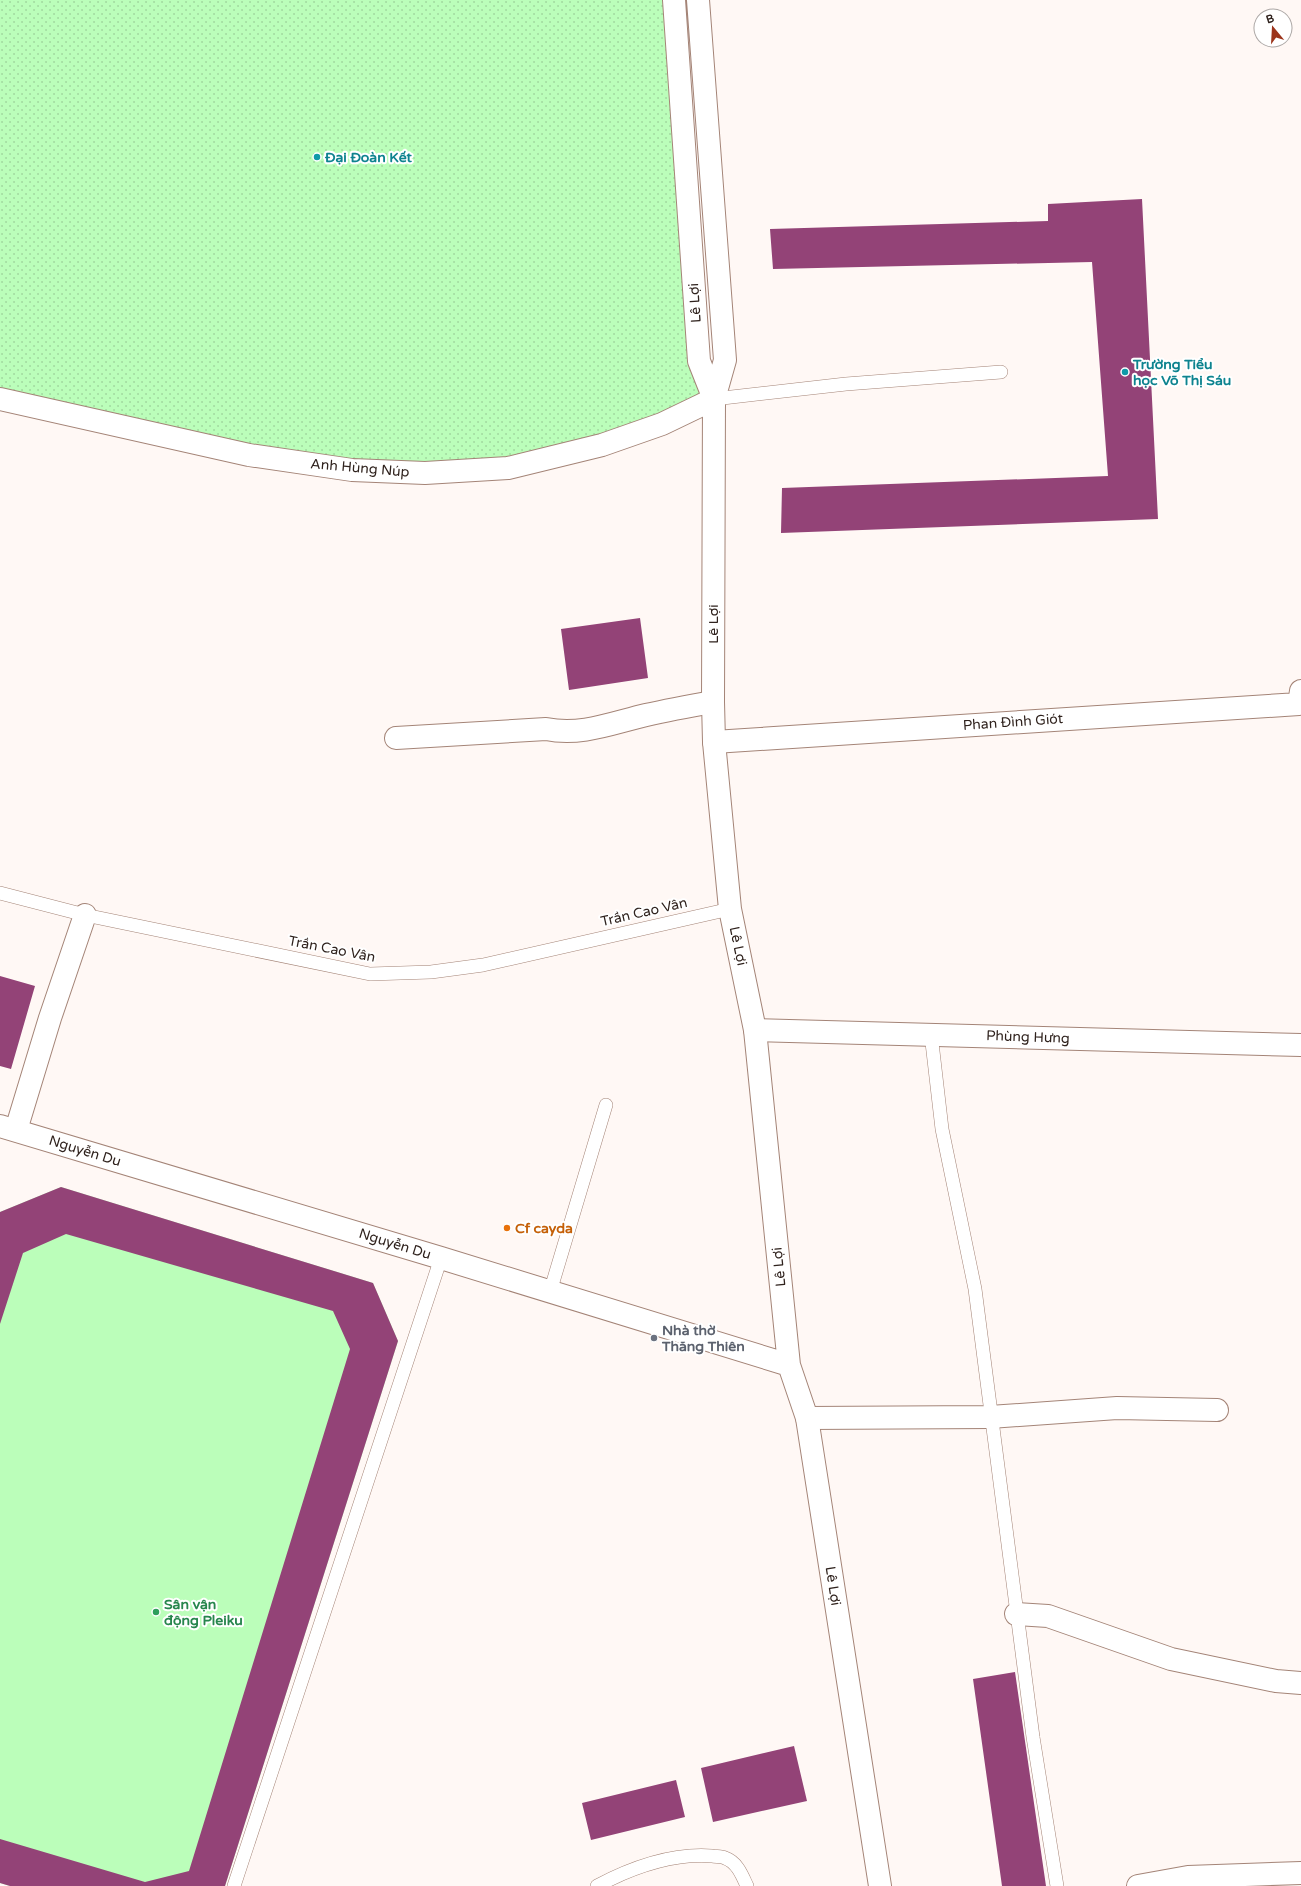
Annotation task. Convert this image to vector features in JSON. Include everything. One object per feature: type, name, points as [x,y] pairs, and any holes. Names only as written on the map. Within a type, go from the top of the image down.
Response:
[{"type":"street","name":"Lê Lợi","points":[[674,0],[699,362],[714,399],[712,702],[714,742],[730,909],[755,1030],[789,1365],[807,1418],[880,1886]]},
{"type":"street","points":[[698,0],[724,360],[714,399]]},
{"type":"street","name":"Anh Hùng Núp","points":[[0,398],[249,455],[352,470],[425,473],[508,468],[602,445],[662,424],[714,399]]},
{"type":"street","points":[[396,738],[546,729],[570,732],[604,727],[645,716],[712,702]]},
{"type":"street","name":"Phan Đình Giót","points":[[714,742],[1300,704]]},
{"type":"street","points":[[8,1128],[50,1018],[85,914]]},
{"type":"street","name":"Phùng Hưng","points":[[755,1030],[1301,1045]]},
{"type":"street","name":"Nguyễn Du","points":[[8,1128],[441,1258],[789,1365]]},
{"type":"street","points":[[807,1418],[990,1417],[1117,1408],[1217,1410]]},
{"type":"street","points":[[1016,1614],[1048,1616],[1171,1659],[1276,1681],[1301,1683]]},
{"type":"street","points":[[1138,1886],[1188,1877],[1301,1873]]},
{"type":"lane","points":[[714,399],[846,384],[1001,372]]},
{"type":"lane","name":"Trần Cao Vân","points":[[0,893],[85,914],[370,974],[430,972],[483,965],[730,909]]},
{"type":"lane","points":[[931,1034],[942,1129],[975,1289],[1016,1614],[1033,1737],[1057,1886]]},
{"type":"lane","points":[[550,1292],[606,1104]]},
{"type":"lane","points":[[234,1886],[441,1258]]},
{"type":"lane","points":[[597,1886],[650,1863],[696,1855],[725,1858],[734,1863],[747,1886]]},
{"type":"green space","name":"Đại Đoàn Kết","points":[[0,0],[675,0],[692,260],[714,399],[508,468],[352,470],[0,395]]},
{"type":"green space","name":"Sân vận động Pleiku","points":[[61,1187],[373,1283],[398,1341],[225,1886],[10,1886],[0,1883],[0,1212]]},
{"type":"building","name":"Trường Tiểu học Võ Thị Sáu","points":[[1142,199],[1158,519],[781,533],[782,488],[1108,476],[1092,262],[773,269],[770,229],[1048,221],[1048,204]]},
{"type":"building","points":[[640,618],[648,678],[569,690],[561,629]]},
{"type":"building","points":[[0,976],[35,986],[11,1069],[0,1066]]},
{"type":"building","points":[[61,1187],[373,1283],[398,1341],[225,1886],[10,1886],[0,1883],[0,1839],[145,1882],[189,1871],[350,1349],[333,1311],[66,1234],[23,1253],[0,1324],[0,1212]]},
{"type":"building","points":[[1015,1672],[1046,1886],[1002,1886],[973,1679]]},
{"type":"building","points":[[794,1746],[807,1801],[713,1822],[701,1768]]},
{"type":"building","points":[[676,1780],[685,1817],[591,1840],[582,1803]]},
{"type":"place","name":"Đại Đoàn Kết","points":[[317,157]]},
{"type":"place","name":"Trường Tiểu học Võ Thị Sáu","points":[[1125,372]]},
{"type":"place","name":"Cf cayda","points":[[507,1228]]},
{"type":"place","name":"Nhà thờ Thăng Thiên","points":[[654,1338]]},
{"type":"place","name":"Sân vận động Pleiku","points":[[156,1612]]}]
